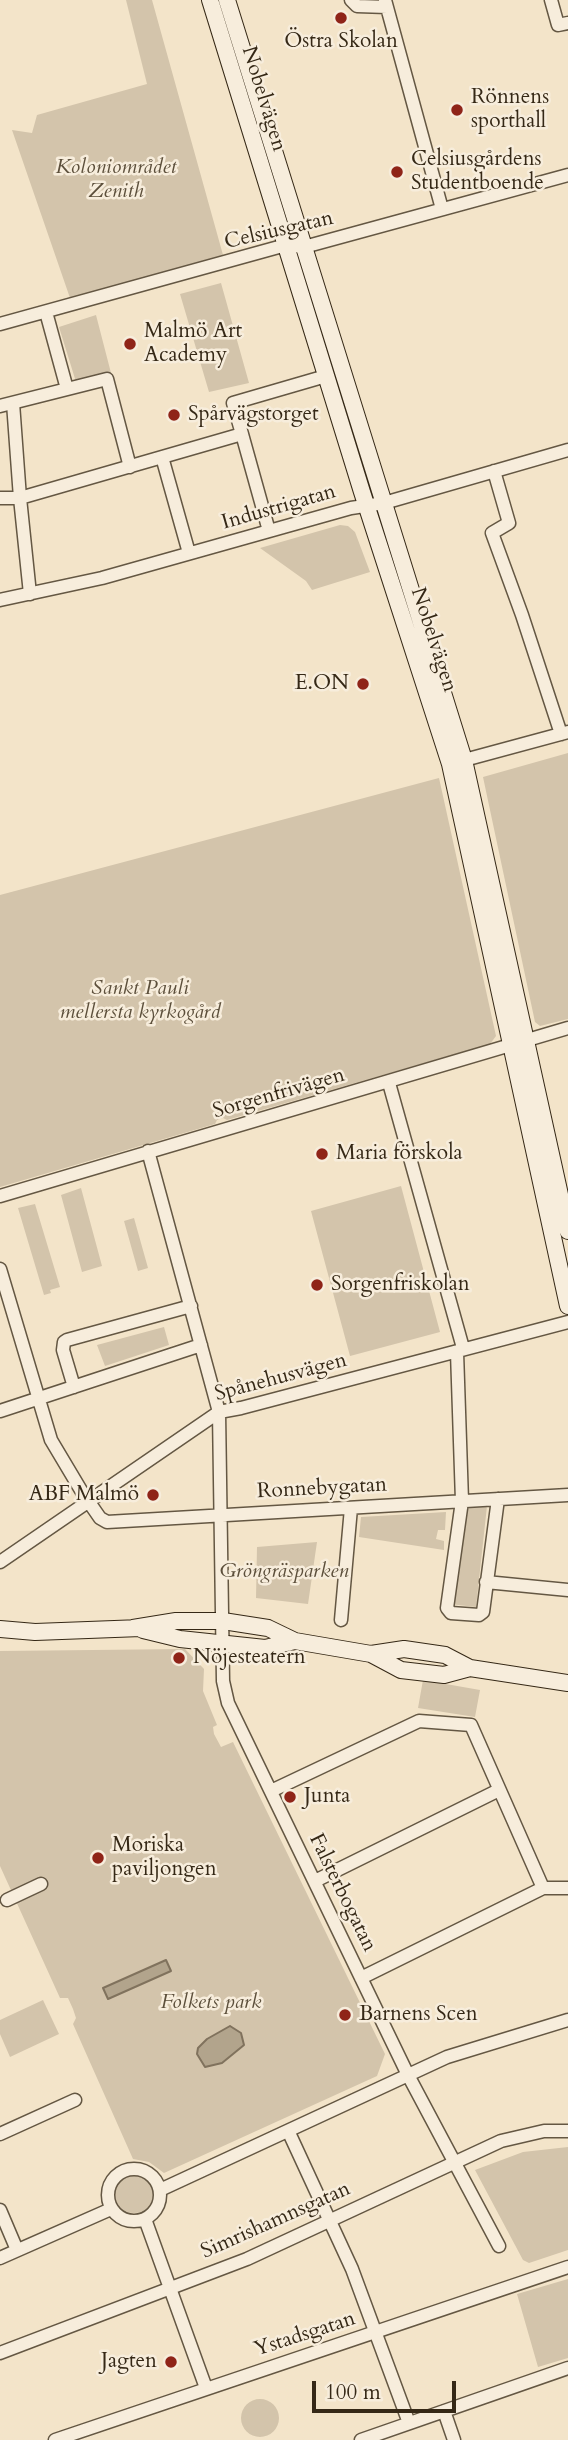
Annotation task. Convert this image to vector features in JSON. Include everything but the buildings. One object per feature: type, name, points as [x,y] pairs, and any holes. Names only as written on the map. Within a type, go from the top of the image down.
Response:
[{"type":"main road","name":"Nobelvägen","points":[[210,0],[327,376],[375,504]]},
{"type":"main road","name":"Nobelvägen","points":[[227,0],[304,247],[375,504],[457,762],[518,1043],[568,1306]]},
{"type":"main road","name":"Nobelvägen","points":[[518,1043],[568,1231]]},
{"type":"main road","points":[[0,1637],[34,1632],[133,1628],[180,1639],[223,1632],[265,1648],[295,1641],[370,1654],[401,1670],[444,1675],[470,1668],[568,1683]]},
{"type":"main road","points":[[0,1629],[34,1632]]},
{"type":"street","points":[[351,0],[357,6],[386,4],[442,209]]},
{"type":"street","points":[[551,0],[558,25],[568,23]]},
{"type":"street","name":"Celsiusgatan","points":[[0,324],[286,246],[304,247],[568,175]]},
{"type":"street","points":[[46,312],[67,389]]},
{"type":"street","points":[[269,531],[233,403],[327,376]]},
{"type":"street","points":[[30,594],[20,498],[6,405],[107,379],[130,467]]},
{"type":"street","points":[[0,498],[20,498],[242,434]]},
{"type":"street","name":"Industrigatan","points":[[0,600],[102,578],[568,450]]},
{"type":"street","points":[[162,457],[189,553]]},
{"type":"street","points":[[457,762],[564,733],[492,533],[509,523],[494,471]]},
{"type":"street","name":"Sorgenfrivägen","points":[[0,1196],[568,1028]]},
{"type":"street","points":[[389,1083],[460,1350],[462,1501],[447,1608],[452,1613],[479,1615],[483,1612],[498,1499]]},
{"type":"street","name":"Falsterbogatan","points":[[148,1151],[219,1412],[224,1690],[228,1703],[408,2075],[499,2246]]},
{"type":"street","points":[[0,1269],[6,1312],[40,1398],[55,1448],[89,1501]]},
{"type":"street","points":[[74,1387],[63,1350],[67,1339],[191,1306]]},
{"type":"street","name":"Spånehusvägen","points":[[0,1562],[219,1412],[568,1322]]},
{"type":"street","points":[[0,1411],[201,1345]]},
{"type":"street","name":"Ronnebygatan","points":[[89,1501],[100,1518],[107,1522],[568,1495]]},
{"type":"street","points":[[341,1620],[351,1508]]},
{"type":"street","points":[[486,1582],[568,1590]]},
{"type":"street","points":[[271,1791],[419,1721],[471,1725],[542,1888]]},
{"type":"street","points":[[315,1881],[499,1790]]},
{"type":"street","points":[[8,1900],[41,1884]]},
{"type":"street","points":[[361,1978],[542,1888],[568,1888]]},
{"type":"street","points":[[160,2190],[447,2057],[568,2020]]},
{"type":"street","points":[[0,2134],[75,2100]]},
{"type":"street","name":"Simrishamnsgatan","points":[[0,2353],[247,2259],[501,2141],[544,2131],[568,2132]]},
{"type":"street","points":[[291,2137],[331,2220],[409,2423]]},
{"type":"street","points":[[134,2169],[146,2172],[155,2179],[160,2190],[158,2206],[145,2219],[138,2221],[127,2220],[111,2208],[108,2197],[110,2185],[123,2171],[134,2169]]},
{"type":"street","points":[[0,2258],[111,2208]]},
{"type":"street","points":[[0,2210],[17,2250]]},
{"type":"street","points":[[145,2219],[206,2388]]},
{"type":"street","name":"Ystadsgatan","points":[[55,2440],[568,2267]]},
{"type":"street","points":[[361,2440],[568,2368]]},
{"type":"street","points":[[444,2411],[454,2440]]},
{"type":"green space","name":"Koloniområdet Zenith","points":[[126,0],[152,0],[223,255],[70,298],[12,130],[32,133],[37,115],[147,84]]},
{"type":"green space","points":[[221,283],[249,383],[209,392],[180,294]]},
{"type":"green space","points":[[96,315],[111,373],[76,382],[59,327]]},
{"type":"green space","points":[[340,525],[348,526],[355,532],[370,572],[312,590],[306,581],[260,548]]},
{"type":"green space","points":[[568,753],[568,1019],[540,1026],[535,1022],[483,777]]},
{"type":"green space","name":"Sankt Pauli mellersta kyrkogård","points":[[439,778],[496,1036],[490,1044],[227,1120],[223,1118],[215,1124],[0,1187],[0,895]]},
{"type":"green space","points":[[401,1186],[440,1332],[350,1356],[311,1211]]},
{"type":"green space","points":[[81,1188],[102,1266],[82,1272],[61,1195]]},
{"type":"green space","points":[[35,1204],[60,1287],[44,1295],[18,1208]]},
{"type":"green space","points":[[134,1218],[148,1268],[138,1271],[124,1221]]},
{"type":"green space","points":[[164,1327],[169,1345],[105,1366],[97,1345]]},
{"type":"green space","points":[[461,1503],[487,1506],[476,1607],[449,1604]]},
{"type":"green space","points":[[446,1512],[445,1530],[438,1530],[436,1539],[444,1541],[444,1550],[359,1537],[361,1517]]},
{"type":"green space","name":"Gröngräsparken","points":[[317,1542],[308,1604],[256,1598],[257,1547]]},
{"type":"green space","name":"Folkets park","points":[[185,1649],[204,1669],[203,1691],[217,1725],[213,1727],[214,1734],[221,1747],[233,1742],[385,2054],[377,2076],[164,2173],[149,2162],[133,2159],[73,2024],[76,2018],[73,2009],[68,1998],[60,1998],[0,1866],[0,1651]]},
{"type":"green space","points":[[423,1680],[480,1690],[475,1717],[418,1708]]},
{"type":"green space","points":[[43,2000],[59,2034],[10,2057],[0,2034],[0,2020]]},
{"type":"green space","points":[[568,2147],[568,2250],[529,2263],[523,2260],[475,2170],[523,2152]]},
{"type":"green space","points":[[134,2173],[142,2174],[148,2179],[153,2185],[153,2201],[148,2207],[142,2212],[134,2213],[126,2212],[120,2207],[115,2201],[114,2193],[115,2185],[120,2179],[126,2174]]},
{"type":"green space","points":[[568,2279],[568,2358],[538,2367],[517,2294]]},
{"type":"green space","points":[[260,2399],[273,2405],[279,2418],[273,2431],[260,2437],[247,2431],[241,2418],[247,2405]]},
{"type":"shaded area","points":[[166,1960],[171,1971],[108,1999],[103,1988]]},
{"type":"shaded area","points":[[230,2026],[241,2033],[244,2045],[222,2063],[205,2067],[197,2054],[198,2048],[207,2039]]},
{"type":"place","name":"Östra Skolan","points":[[341,18]]},
{"type":"place","name":"Rönnens sporthall","points":[[457,110]]},
{"type":"place","name":"Celsiusgårdens Studentboende","points":[[397,172]]},
{"type":"place","name":"Malmö Art Academy","points":[[130,344]]},
{"type":"place","name":"Spårvägstorget","points":[[174,415]]},
{"type":"place","name":"E.ON","points":[[363,684]]},
{"type":"place","name":"Maria förskola","points":[[322,1154]]},
{"type":"place","name":"Sorgenfriskolan","points":[[317,1285]]},
{"type":"place","name":"ABF Malmö","points":[[153,1495]]},
{"type":"place","name":"Nöjesteatern","points":[[179,1658]]},
{"type":"place","name":"Junta","points":[[290,1797]]},
{"type":"place","name":"Moriska paviljongen","points":[[98,1858]]},
{"type":"place","name":"Barnens Scen","points":[[345,2015]]},
{"type":"place","name":"Jagten","points":[[171,2362]]}]
